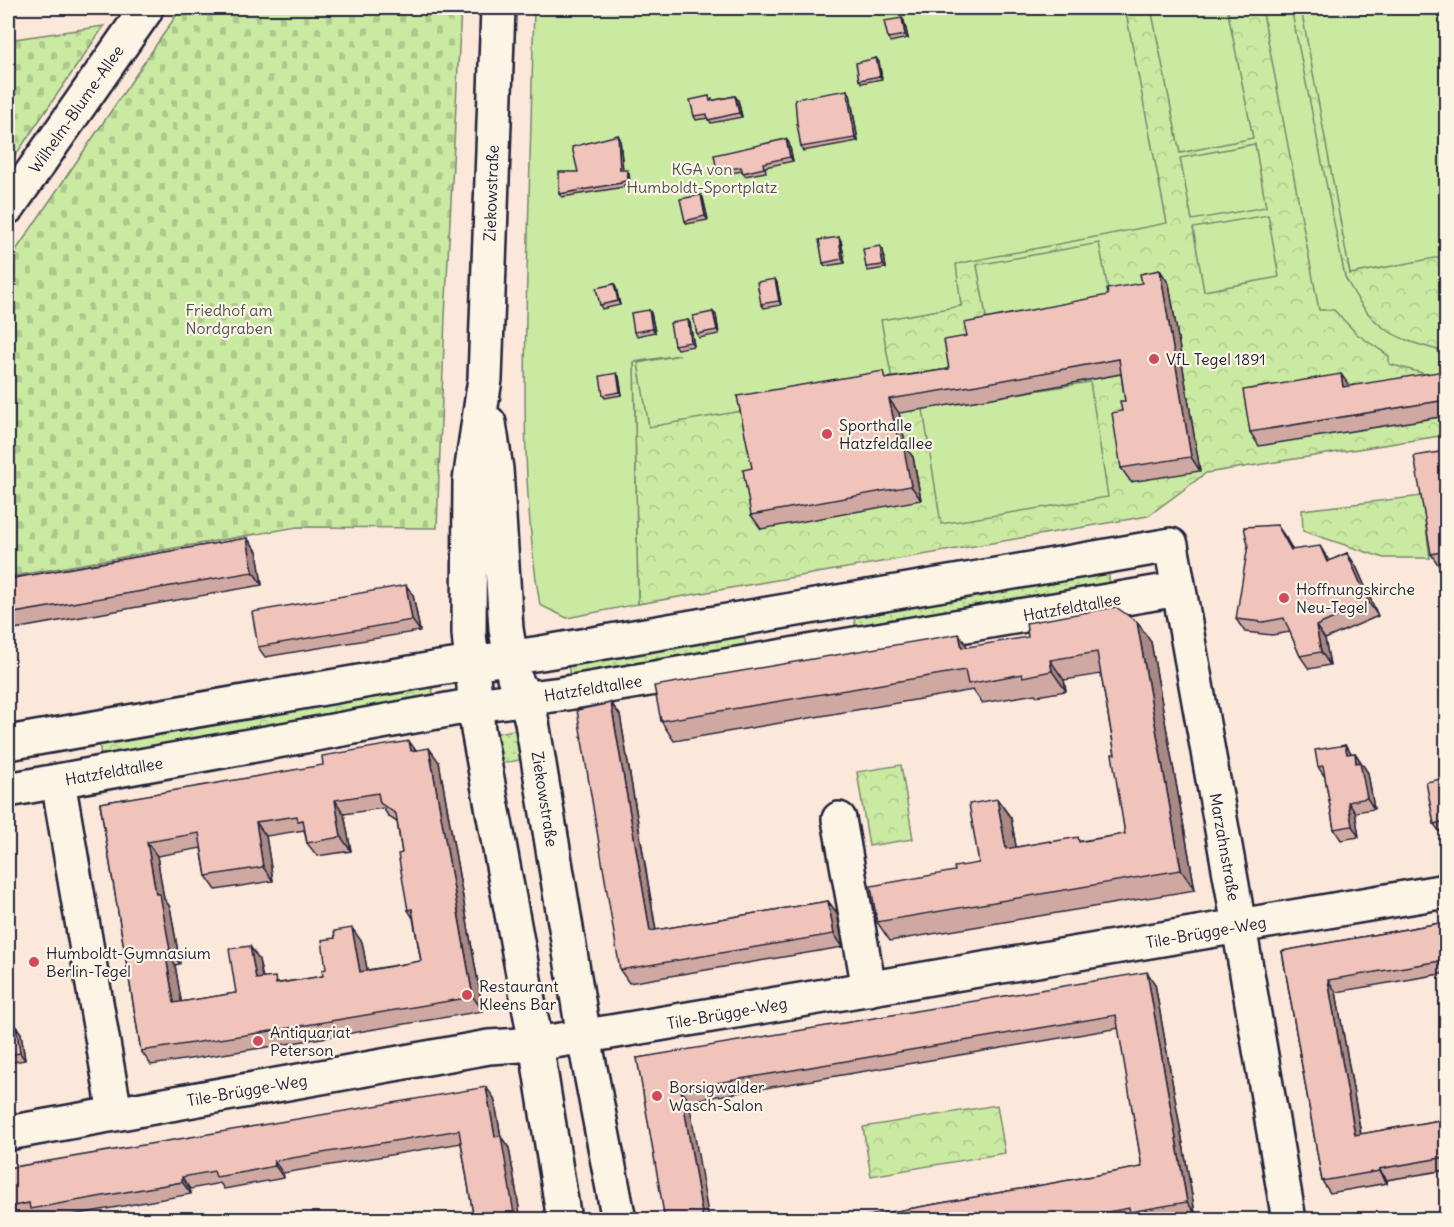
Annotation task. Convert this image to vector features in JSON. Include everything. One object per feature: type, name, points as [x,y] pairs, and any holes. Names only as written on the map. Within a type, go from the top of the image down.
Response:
[{"type":"street","name":"Ziekowstraße","points":[[498,8],[485,379],[470,482],[469,633],[478,730],[536,1044],[564,1220]]},
{"type":"street","name":"Wilhelm-Blume-Allee","points":[[8,207],[145,11]]},
{"type":"street","name":"Ziekowstraße","points":[[485,379],[490,437],[496,469],[506,629],[514,677],[525,699],[532,722],[584,1037],[619,1220]]},
{"type":"street","name":"Marzahnstraße","points":[[511,658],[1171,545],[1289,1220]]},
{"type":"street","name":"Hatzfeldtallee","points":[[8,790],[475,705],[573,692],[1178,589]]},
{"type":"street","points":[[8,743],[439,668],[511,658]]},
{"type":"street","points":[[58,781],[115,1113]]},
{"type":"street","points":[[839,819],[869,989]]},
{"type":"street","name":"Tile-Brügge-Weg","points":[[8,1133],[489,1047],[536,1044],[584,1037],[1446,891]]},
{"type":"green space","name":"Friedhof am Nordgraben","points":[[195,8],[461,8],[437,528],[297,527],[8,577],[8,262],[180,10]]},
{"type":"green space","name":"KGA von Humboldt-Sportplatz","points":[[534,8],[1125,8],[1167,223],[956,264],[961,306],[881,320],[893,385],[649,427],[638,363],[680,355],[634,362],[638,604],[567,618],[540,605],[527,482],[525,358]]},
{"type":"green space","points":[[905,8],[1446,8],[1446,435],[1206,473],[1148,516],[638,604],[634,362],[961,306]]},
{"type":"green space","points":[[1151,8],[1227,8],[1253,138],[1180,153]]},
{"type":"green space","points":[[1262,8],[1291,8],[1345,277],[1364,309],[1385,329],[1411,342],[1446,352],[1446,378],[1389,364],[1389,356],[1357,334],[1334,310],[1319,310]]},
{"type":"green space","points":[[1301,8],[1446,8],[1446,256],[1350,274]]},
{"type":"green space","points":[[104,26],[8,166],[8,40]]},
{"type":"green space","points":[[1255,144],[1266,207],[1192,220],[1180,158]]},
{"type":"green space","points":[[1268,215],[1279,277],[1204,291],[1193,228]]},
{"type":"green space","points":[[1099,243],[1110,300],[987,322],[977,265]]},
{"type":"green space","points":[[1090,382],[1108,497],[941,524],[923,409]]},
{"type":"green space","points":[[1422,496],[1430,558],[1384,558],[1303,531],[1302,510]]},
{"type":"green space","points":[[1107,565],[1110,584],[856,628],[852,609]]},
{"type":"green space","points":[[743,628],[746,647],[570,677],[567,658]]},
{"type":"green space","points":[[432,687],[435,705],[102,761],[99,743]]},
{"type":"green space","points":[[519,729],[525,759],[498,764],[493,734]]},
{"type":"green space","points":[[901,765],[913,839],[869,846],[857,772]]},
{"type":"green space","points":[[997,1105],[1005,1153],[871,1176],[863,1127]]},
{"type":"building","points":[[902,18],[905,35],[888,38],[884,21]]},
{"type":"building","points":[[876,58],[880,76],[859,80],[856,63]]},
{"type":"building","points":[[847,90],[855,138],[801,147],[795,99]]},
{"type":"building","points":[[709,96],[710,101],[735,96],[739,113],[708,120],[707,114],[694,116],[690,100]]},
{"type":"building","points":[[618,135],[620,170],[627,170],[628,180],[559,194],[559,172],[578,172],[572,147]]},
{"type":"building","points":[[786,139],[790,157],[763,163],[764,168],[743,173],[741,167],[717,171],[714,155]]},
{"type":"building","points":[[701,195],[705,216],[685,221],[680,199]]},
{"type":"building","points":[[839,237],[842,259],[823,263],[819,240]]},
{"type":"building","points":[[880,246],[883,265],[866,267],[863,249]]},
{"type":"building","points":[[1160,270],[1191,457],[1121,468],[1112,413],[1122,411],[1120,401],[1125,401],[1119,359],[889,399],[899,444],[903,444],[911,486],[751,515],[743,470],[752,468],[737,396],[883,371],[885,379],[949,369],[944,340],[967,336],[964,323],[1108,295],[1107,289],[1142,283],[1140,274]]},
{"type":"building","points":[[775,279],[779,301],[761,304],[757,282]]},
{"type":"building","points":[[614,284],[618,301],[600,305],[596,288]]},
{"type":"building","points":[[649,310],[652,329],[634,332],[631,313]]},
{"type":"building","points":[[713,312],[717,330],[697,334],[693,316]]},
{"type":"building","points":[[688,320],[691,342],[674,345],[670,323]]},
{"type":"building","points":[[1444,371],[1446,400],[1250,432],[1243,390],[1341,374],[1343,387]]},
{"type":"building","points":[[617,373],[620,392],[603,395],[600,376]]},
{"type":"building","points":[[1446,451],[1446,551],[1431,554],[1414,456]]},
{"type":"building","points":[[1277,525],[1291,550],[1320,546],[1327,562],[1347,553],[1369,603],[1316,626],[1321,652],[1300,656],[1284,618],[1263,622],[1236,619],[1248,545],[1244,527]]},
{"type":"building","points":[[247,538],[253,572],[8,614],[8,579]]},
{"type":"building","points":[[406,585],[412,620],[258,647],[252,612]]},
{"type":"building","points":[[1116,607],[1137,622],[1181,870],[877,922],[871,886],[955,871],[954,867],[979,863],[969,804],[997,799],[1006,849],[1078,837],[1079,842],[1125,834],[1112,754],[1115,754],[1097,652],[1050,660],[1052,671],[1023,677],[1022,674],[968,684],[965,670],[661,721],[654,686],[959,634],[962,648],[1028,637],[1026,623]]},
{"type":"building","points":[[611,703],[650,931],[828,901],[834,934],[620,970],[577,710]]},
{"type":"building","points":[[409,741],[411,751],[429,748],[473,997],[141,1051],[100,803],[323,765],[322,756]],"holes":[[[378,793],[380,803],[396,814],[402,853],[398,854],[408,910],[412,909],[421,961],[360,972],[352,928],[334,931],[335,938],[322,940],[326,969],[322,970],[323,976],[276,984],[275,977],[256,979],[250,946],[229,949],[236,993],[174,1003],[165,951],[170,950],[160,894],[156,894],[147,842],[199,833],[206,876],[263,867],[256,822],[297,816],[298,821],[303,820],[307,843],[341,837],[335,800]]]},
{"type":"building","points":[[1345,745],[1347,754],[1355,753],[1356,763],[1360,762],[1367,798],[1348,802],[1352,826],[1334,829],[1323,766],[1318,767],[1315,750]]},
{"type":"building","points":[[1446,778],[1446,821],[1434,824],[1426,782]]},
{"type":"building","points":[[1446,922],[1446,960],[1328,980],[1355,1135],[1446,1119],[1446,1157],[1322,1181],[1282,951]]},
{"type":"building","points":[[1147,972],[1187,1202],[1130,1212],[1129,1208],[1065,1220],[847,1220],[1142,1167],[1116,1015],[681,1089],[703,1220],[665,1220],[637,1058]]},
{"type":"building","points":[[16,1026],[20,1053],[8,1055],[8,1027]]},
{"type":"building","points":[[486,1087],[495,1137],[501,1136],[515,1220],[474,1220],[459,1130],[274,1161],[275,1166],[216,1177],[214,1171],[182,1177],[182,1182],[30,1209],[29,1203],[8,1207],[8,1168]]},
{"type":"place","name":"VfL Tegel 1891","points":[[1154,359]]},
{"type":"place","name":"Sporthalle Hatzfeldallee","points":[[827,434]]},
{"type":"place","name":"Hoffnungskirche Neu-Tegel","points":[[1284,598]]},
{"type":"place","name":"Humboldt-Gymnasium Berlin-Tegel","points":[[34,962]]},
{"type":"place","name":"Restaurant Kleens Bar","points":[[467,995]]},
{"type":"place","name":"Antiquariat Peterson","points":[[258,1041]]},
{"type":"place","name":"Borsigwalder Wasch-Salon","points":[[657,1096]]}]
